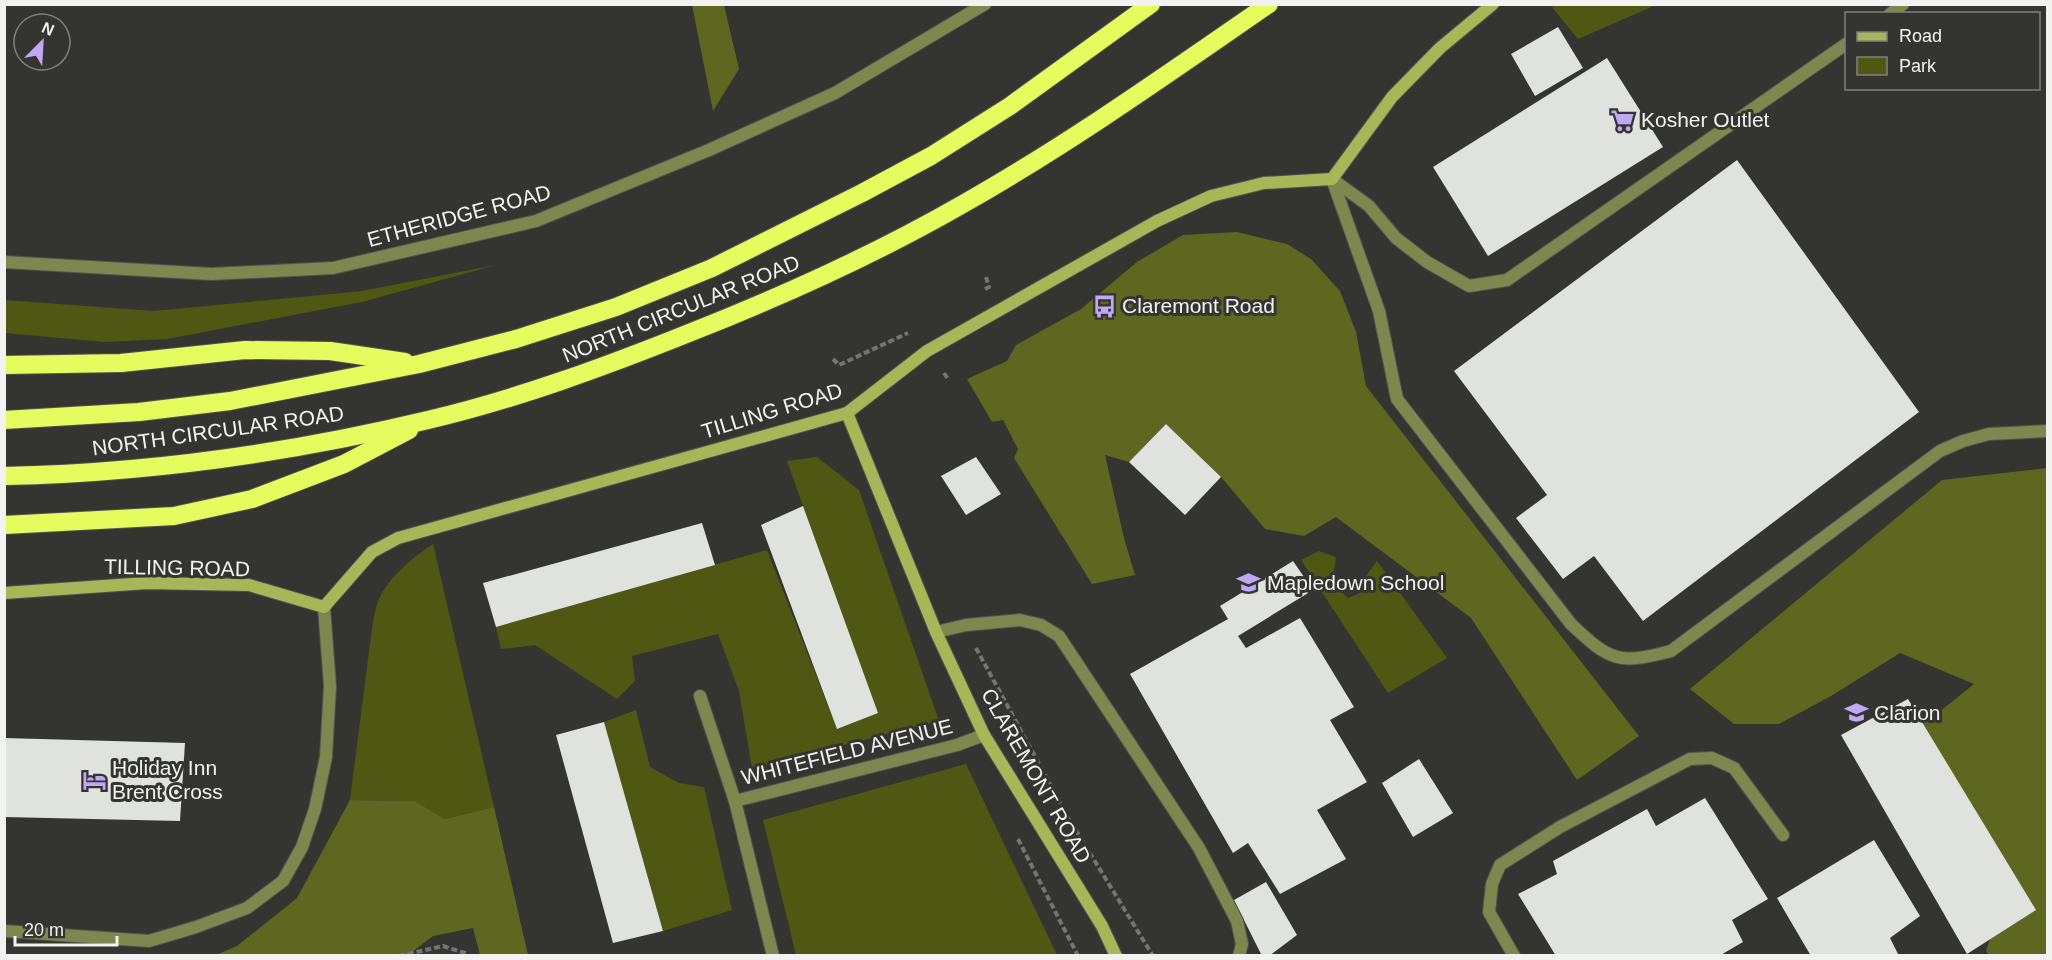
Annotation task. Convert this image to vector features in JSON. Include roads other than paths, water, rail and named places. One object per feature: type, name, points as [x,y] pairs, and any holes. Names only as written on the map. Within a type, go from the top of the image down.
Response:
[{"type":"highway","name":"NORTH CIRCULAR ROAD","points":[[4,420],[139,412],[230,401],[419,364],[516,339],[616,307],[712,268],[777,237],[931,156],[1010,106],[1151,4]]},
{"type":"highway","name":"NORTH CIRCULAR ROAD","points":[[4,476],[41,476],[144,468],[238,456],[328,440],[429,420],[532,390],[634,355],[800,287],[963,205],[1039,159],[1269,4]]},
{"type":"highway","points":[[4,365],[122,363],[245,350],[330,351],[419,364]]},
{"type":"highway","points":[[4,525],[174,516],[252,499],[345,464],[429,420]]},
{"type":"street","name":"ETHERIDGE ROAD","points":[[4,262],[211,274],[333,268],[537,220],[709,150],[836,93],[985,4]]},
{"type":"street","points":[[1332,179],[1392,97],[1440,48],[1493,4]]},
{"type":"street","points":[[1332,179],[1369,206],[1396,238],[1427,262],[1469,286],[1508,280],[1845,45]]},
{"type":"street","points":[[1332,179],[1379,311],[1398,399],[1571,624],[1591,643],[1614,658],[1640,659],[1671,651],[1940,451],[1963,441],[1989,434],[2048,431]]},
{"type":"street","name":"TILLING ROAD","points":[[4,593],[147,583],[249,585],[324,607],[372,552],[398,538],[847,413],[927,351],[1157,220],[1211,196],[1263,183],[1332,179]]},
{"type":"street","name":"CLAREMONT ROAD","points":[[847,413],[936,632],[984,735],[1102,926],[1116,956]]},
{"type":"street","points":[[4,931],[149,941],[247,908],[283,881],[302,847],[312,819],[326,758],[330,686],[324,607]]},
{"type":"street","points":[[936,632],[966,625],[1020,620],[1041,625],[1059,636],[1199,848],[1237,921],[1242,944],[1239,956]]},
{"type":"street","points":[[700,696],[735,801]]},
{"type":"street","name":"WHITEFIELD AVENUE","points":[[773,956],[735,801],[957,746],[984,735]]},
{"type":"street","points":[[1514,956],[1490,912],[1492,884],[1500,865],[1560,827],[1690,759],[1712,758],[1734,768],[1783,834]]},
{"type":"place","name":"Kosher Outlet","points":[[1623,120]]},
{"type":"place","name":"Claremont Road","points":[[1104,306]]},
{"type":"place","name":"Mapledown School","points":[[1249,583]]},
{"type":"place","name":"Clarion","points":[[1856,713]]},
{"type":"place","name":"Holiday Inn Brent Cross","points":[[94,780]]}]
